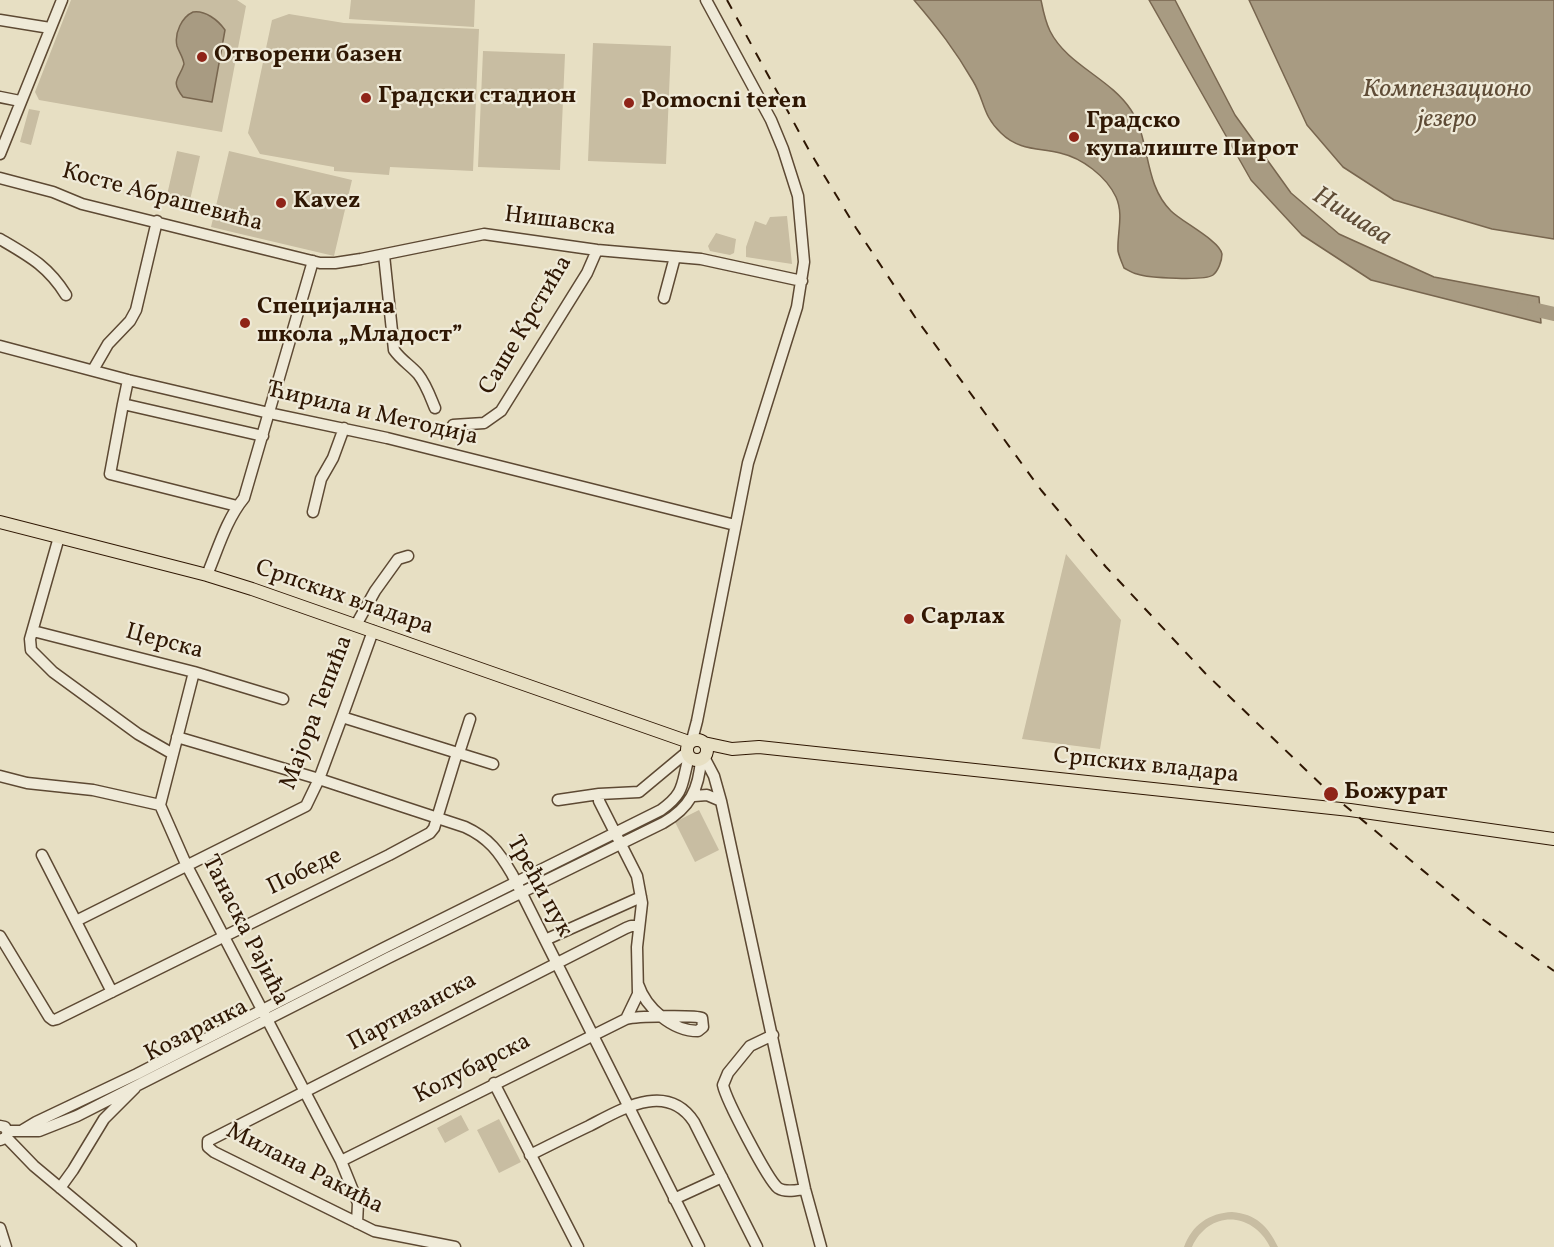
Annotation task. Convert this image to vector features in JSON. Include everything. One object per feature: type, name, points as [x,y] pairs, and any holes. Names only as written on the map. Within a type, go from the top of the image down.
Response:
[{"type":"main road","name":"Српских владара","points":[[0,522],[207,575],[373,631],[714,754],[732,748],[759,747],[1344,809],[1554,839]]},
{"type":"street","points":[[0,154],[62,0]]},
{"type":"street","points":[[706,0],[771,120],[798,196],[804,249],[797,308],[748,463],[697,721],[696,749],[700,777],[694,796],[707,795],[721,801]]},
{"type":"street","points":[[0,20],[50,28]]},
{"type":"street","points":[[0,97],[20,101]]},
{"type":"street","name":"Косте Абрашевића","points":[[0,178],[52,192],[82,204],[313,261]]},
{"type":"street","points":[[93,370],[108,344],[130,321],[136,310],[157,221]]},
{"type":"street","name":"Нишавска","points":[[313,261],[335,263],[484,234],[597,250],[701,260],[802,281]]},
{"type":"street","points":[[0,239],[43,267],[55,278],[66,295]]},
{"type":"street","name":"Саше Крстића","points":[[453,425],[484,423],[501,411],[586,273],[597,250]]},
{"type":"street","points":[[384,255],[394,350],[425,383],[435,408]]},
{"type":"street","points":[[664,298],[675,257]]},
{"type":"street","points":[[207,575],[237,506],[244,498],[313,261]]},
{"type":"street","name":"Ћирила и Методија","points":[[0,346],[128,380],[344,428],[735,525]]},
{"type":"street","points":[[128,380],[110,474],[237,506]]},
{"type":"street","points":[[123,404],[263,436]]},
{"type":"street","points":[[313,512],[321,479],[333,458],[344,428]]},
{"type":"street","points":[[59,537],[30,648],[42,663],[138,734],[173,754]]},
{"type":"street","points":[[356,625],[375,591],[398,559],[408,556]]},
{"type":"street","name":"Церска","points":[[33,631],[194,672],[283,699]]},
{"type":"street","name":"Мајора Тепића","points":[[76,921],[186,864],[303,808],[308,803],[318,779],[373,631]]},
{"type":"street","points":[[0,776],[27,783],[93,790],[160,805],[194,672]]},
{"type":"street","points":[[342,717],[493,764]]},
{"type":"street","name":"Победе","points":[[0,936],[49,1017],[53,1020],[57,1019],[430,833],[434,828],[470,719]]},
{"type":"street","name":"Трећи пук","points":[[177,737],[318,779],[465,827],[487,839],[500,852],[516,882],[699,1247]]},
{"type":"street","points":[[558,800],[598,794],[639,792],[696,749]]},
{"type":"street","points":[[696,749],[714,776],[721,801],[805,1189],[821,1247]]},
{"type":"street","name":"Козарачка","points":[[2,1130],[39,1131],[77,1116],[516,882],[661,810],[675,799],[696,749]]},
{"type":"street","points":[[598,794],[599,801],[637,876],[641,897],[638,994],[626,1018]]},
{"type":"street","name":"Козарачка","points":[[386,953],[521,892],[673,818],[694,796]]},
{"type":"street","name":"Танаска Рајића","points":[[160,805],[186,864],[340,1161],[358,1203],[357,1223]]},
{"type":"street","points":[[42,855],[112,992]]},
{"type":"street","points":[[545,940],[641,897]]},
{"type":"street","name":"Партизанска","points":[[208,1142],[556,962],[626,928],[639,926]]},
{"type":"street","name":"Колубарска","points":[[340,1161],[626,1018],[661,1017],[642,997],[638,984]]},
{"type":"street","name":"Козарачка","points":[[20,1132],[36,1122],[263,1016]]},
{"type":"street","points":[[772,1035],[750,1046],[728,1073],[723,1085],[763,1166],[776,1187],[788,1191],[805,1189]]},
{"type":"street","points":[[494,1083],[578,1247]]},
{"type":"street","points":[[60,1188],[102,1121],[129,1096],[138,1084]]},
{"type":"street","points":[[530,1155],[628,1106],[656,1101],[670,1102],[681,1108],[694,1122],[757,1247]]},
{"type":"street","points":[[2,1130],[34,1166],[132,1247]]},
{"type":"street","name":"Милана Ракића","points":[[208,1142],[208,1147],[214,1152],[374,1231],[455,1247]]},
{"type":"street","points":[[674,1199],[722,1177]]},
{"type":"street","points":[[0,1228],[6,1247]]},
{"type":"shaded area","points":[[71,0],[237,0],[246,6],[222,132],[39,100],[35,92]]},
{"type":"shaded area","points":[[351,0],[475,0],[474,27],[349,19]]},
{"type":"shaded area","name":"Градски стадион","points":[[289,14],[344,23],[479,29],[473,171],[390,167],[389,175],[334,171],[334,167],[260,154],[248,133],[272,20]]},
{"type":"shaded area","name":"Pomocni teren","points":[[593,43],[671,46],[666,164],[588,161]]},
{"type":"shaded area","points":[[483,51],[565,54],[560,170],[478,167]]},
{"type":"shaded area","points":[[29,109],[40,111],[31,145],[20,142]]},
{"type":"shaded area","points":[[177,151],[200,156],[190,200],[167,195]]},
{"type":"shaded area","name":"Kavez","points":[[229,151],[352,180],[334,256],[211,227]]},
{"type":"shaded area","points":[[787,216],[792,264],[746,257],[746,247],[755,221],[766,225],[770,217]]},
{"type":"shaded area","points":[[716,233],[736,239],[734,253],[730,255],[710,251],[708,246]]},
{"type":"shaded area","points":[[1066,554],[1121,620],[1100,749],[1022,739]]},
{"type":"shaded area","points":[[699,810],[719,850],[695,862],[675,822]]},
{"type":"shaded area","points":[[461,1115],[469,1130],[445,1143],[437,1128]]},
{"type":"shaded area","points":[[499,1119],[521,1162],[499,1173],[477,1130]]},
{"type":"shaded area","points":[[1232,1212],[1248,1215],[1260,1222],[1278,1247],[1270,1247],[1253,1227],[1242,1221],[1231,1220],[1219,1221],[1209,1226],[1199,1235],[1192,1247],[1184,1247],[1192,1232],[1202,1222],[1216,1215]]},
{"type":"water","name":"Градско купалиште Пирот","points":[[914,0],[1041,0],[1050,31],[1058,43],[1078,63],[1112,89],[1131,110],[1142,135],[1151,175],[1162,200],[1171,211],[1220,249],[1221,260],[1215,273],[1199,278],[1164,278],[1137,274],[1124,268],[1118,251],[1120,217],[1112,189],[1100,175],[1077,159],[1014,143],[1001,133],[990,120],[977,88],[960,59]]},
{"type":"water","points":[[1149,0],[1175,0],[1235,115],[1291,193],[1339,234],[1434,277],[1539,297],[1541,323],[1371,280],[1302,235],[1251,180]]},
{"type":"water","name":"Компензационо језеро","points":[[1249,0],[1554,0],[1554,239],[1492,229],[1394,200],[1343,167],[1307,125]]},
{"type":"water","name":"Отворени базен","points":[[193,12],[211,16],[225,30],[212,102],[183,97],[176,83],[184,64],[176,41],[178,31],[182,22]]},
{"type":"waterway","name":"Нишава","points":[[1524,307],[1554,314]]},
{"type":"railway","points":[[727,0],[810,152],[856,228],[915,317],[1041,490],[1106,567],[1205,673],[1331,794],[1474,913],[1554,971]]},
{"type":"place","name":"Отворени базен","points":[[202,57]]},
{"type":"place","name":"Градски стадион","points":[[366,98]]},
{"type":"place","name":"Pomocni teren","points":[[629,103]]},
{"type":"place","name":"Градско купалиште Пирот","points":[[1074,137]]},
{"type":"place","name":"Kavez","points":[[281,203]]},
{"type":"place","name":"Специјална школа „Младост”","points":[[245,323]]},
{"type":"place","name":"Сарлах","points":[[909,619]]},
{"type":"place","name":"Божурат","points":[[1331,794]]}]
